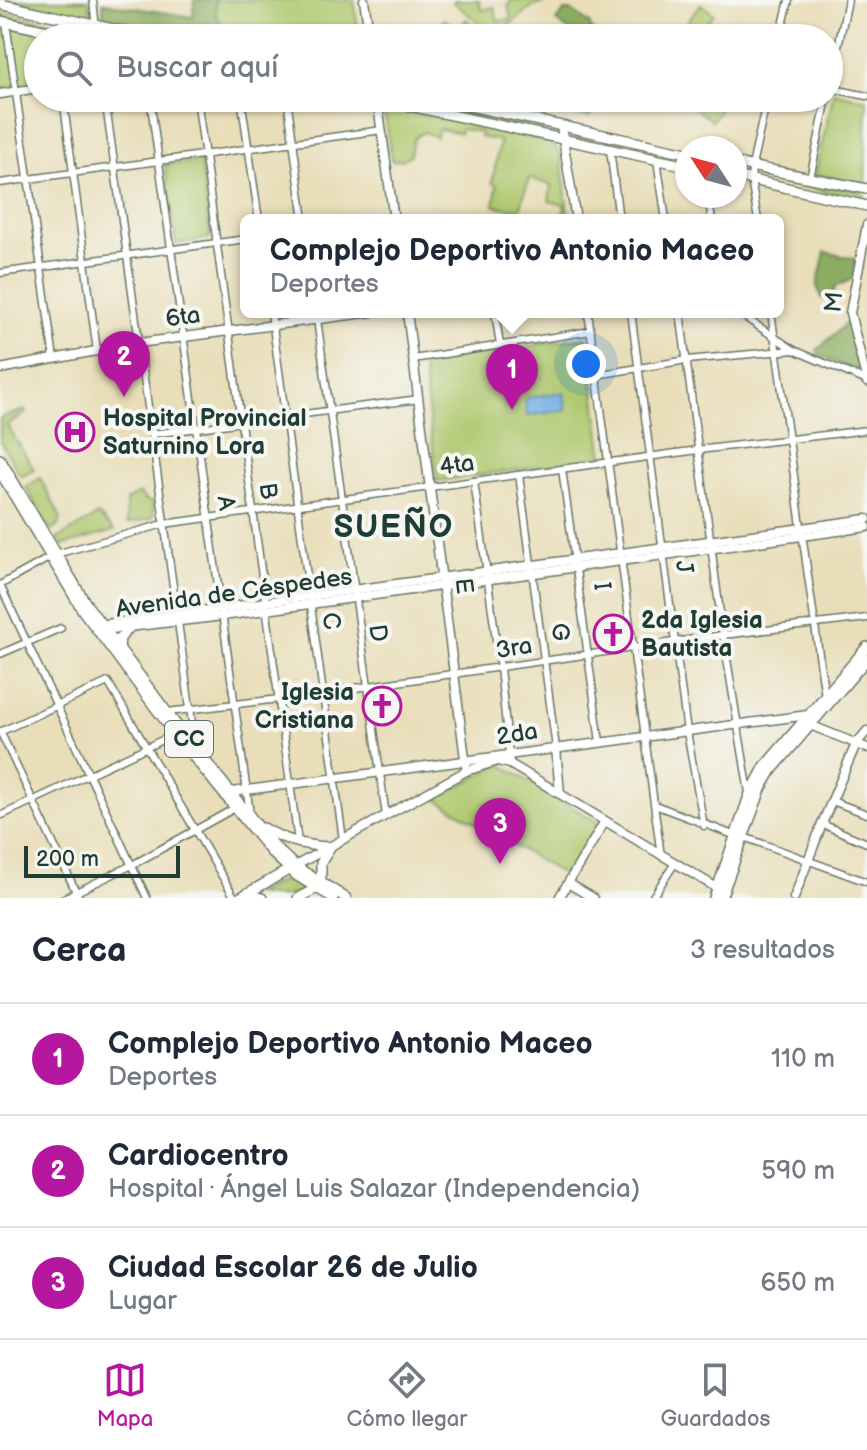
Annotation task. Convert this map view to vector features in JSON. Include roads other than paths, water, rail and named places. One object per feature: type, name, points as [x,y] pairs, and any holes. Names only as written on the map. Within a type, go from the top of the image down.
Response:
[{"type":"main road","points":[[0,4],[91,24]]},
{"type":"main road","points":[[3,22],[24,27]]},
{"type":"main road","points":[[437,112],[675,164]]},
{"type":"main road","points":[[496,112],[675,150]]},
{"type":"main road","points":[[747,165],[867,189]]},
{"type":"main road","points":[[747,179],[867,206]]},
{"type":"main road","name":"CC","points":[[0,459],[53,556]]},
{"type":"main road","name":"CC","points":[[0,472],[100,628],[175,734],[271,852],[333,898]]},
{"type":"main road","name":"CC","points":[[100,628],[292,868]]},
{"type":"main road","points":[[121,652],[119,640],[129,628]]},
{"type":"main road","points":[[717,895],[761,789],[772,770],[825,697],[867,647]]},
{"type":"main road","points":[[743,834],[751,809],[749,796],[765,766],[867,659]]},
{"type":"main road","points":[[253,820],[274,834],[330,847],[321,863],[319,886],[298,898]]},
{"type":"main road","points":[[268,882],[277,870],[271,852]]},
{"type":"main road","points":[[240,897],[292,868]]},
{"type":"main road","name":"CC","points":[[319,886],[346,898]]},
{"type":"main road","points":[[240,897],[262,898]]},
{"type":"street","points":[[93,0],[96,24]]},
{"type":"street","points":[[364,0],[368,24]]},
{"type":"street","points":[[783,24],[789,0]]},
{"type":"street","points":[[843,24],[848,0]]},
{"type":"street","points":[[3,22],[16,91],[54,359]]},
{"type":"street","points":[[0,94],[24,90]]},
{"type":"street","points":[[843,91],[867,96]]},
{"type":"street","points":[[65,112],[97,351]]},
{"type":"street","points":[[107,112],[195,748]]},
{"type":"street","name":"A","points":[[152,112],[245,790],[253,820]]},
{"type":"street","name":"B","points":[[199,112],[298,842]]},
{"type":"street","points":[[243,112],[258,214]]},
{"type":"street","points":[[289,112],[303,214]]},
{"type":"street","points":[[379,112],[393,214]]},
{"type":"street","points":[[757,214],[751,180],[764,112]]},
{"type":"street","points":[[810,178],[824,112]]},
{"type":"street","points":[[561,126],[575,214]]},
{"type":"street","points":[[0,183],[382,130]]},
{"type":"street","points":[[610,149],[618,214]]},
{"type":"street","points":[[657,160],[665,214]]},
{"type":"street","name":"M","points":[[867,225],[850,313],[867,382]]},
{"type":"street","points":[[0,273],[240,240]]},
{"type":"street","name":"C","points":[[271,318],[343,840]]},
{"type":"street","name":"6ta","points":[[0,369],[139,343],[306,318]]},
{"type":"street","name":"D","points":[[316,318],[386,816]]},
{"type":"street","name":"E","points":[[408,318],[466,771]]},
{"type":"street","points":[[496,318],[500,345]]},
{"type":"street","name":"I","points":[[589,318],[661,856]]},
{"type":"street","name":"J","points":[[632,318],[687,732],[704,826]]},
{"type":"street","points":[[681,318],[723,635],[749,796]]},
{"type":"street","points":[[746,318],[794,350],[867,382]]},
{"type":"street","points":[[772,318],[825,697]]},
{"type":"street","points":[[413,359],[591,331]]},
{"type":"street","points":[[596,375],[687,360],[794,350]]},
{"type":"street","points":[[152,434],[419,399]]},
{"type":"street","name":"4ta","points":[[0,585],[53,556],[164,524],[698,450],[867,430]]},
{"type":"street","points":[[562,469],[600,742]]},
{"type":"street","name":"G","points":[[519,475],[560,794]]},
{"type":"street","points":[[474,481],[510,759]]},
{"type":"street","name":"Avenida de Céspedes","points":[[802,532],[867,519]]},
{"type":"street","name":"Avenida de Céspedes","points":[[100,628],[802,532],[867,527]]},
{"type":"street","points":[[0,585],[147,898]]},
{"type":"street","name":"Avenida de Céspedes","points":[[100,628],[129,628],[177,618]]},
{"type":"street","name":"3ra","points":[[167,712],[867,618]]},
{"type":"street","points":[[0,654],[61,628]]},
{"type":"street","points":[[78,895],[0,732],[108,682],[196,830],[240,897]]},
{"type":"street","points":[[809,720],[867,748]]},
{"type":"street","name":"2da","points":[[232,792],[466,761],[510,759],[556,748],[738,724],[809,720]]},
{"type":"street","points":[[794,898],[856,744],[867,731]]},
{"type":"street","points":[[0,816],[175,734]]},
{"type":"street","points":[[466,771],[510,759],[560,794],[675,863],[717,895]]},
{"type":"street","points":[[292,868],[466,771],[480,760]]},
{"type":"street","points":[[832,801],[867,814]]},
{"type":"street","points":[[655,805],[704,826],[743,834],[867,882]]},
{"type":"street","points":[[64,898],[78,895],[235,808]]},
{"type":"street","points":[[559,898],[605,821]]},
{"type":"street","points":[[822,824],[867,843]]},
{"type":"street","points":[[652,898],[675,863]]},
{"type":"street","points":[[568,883],[593,898]]},
{"type":"water","points":[[564,392],[566,410],[527,416],[525,398]]},
{"type":"place","name":"Cardiocentro","points":[[124,397]]},
{"type":"place","name":"Complejo Deportivo Antonio Maceo","points":[[512,410]]},
{"type":"place","name":"Hospital Provincial Saturnino Lora","points":[[75,432]]},
{"type":"place","name":"2da Iglesia Bautista","points":[[613,634]]},
{"type":"place","name":"Iglesia Cristiana","points":[[382,706]]},
{"type":"place","name":"Ciudad Escolar 26 de Julio","points":[[500,864]]},
{"type":"district","name":"SUEÑO","points":[[394,527]]}]
